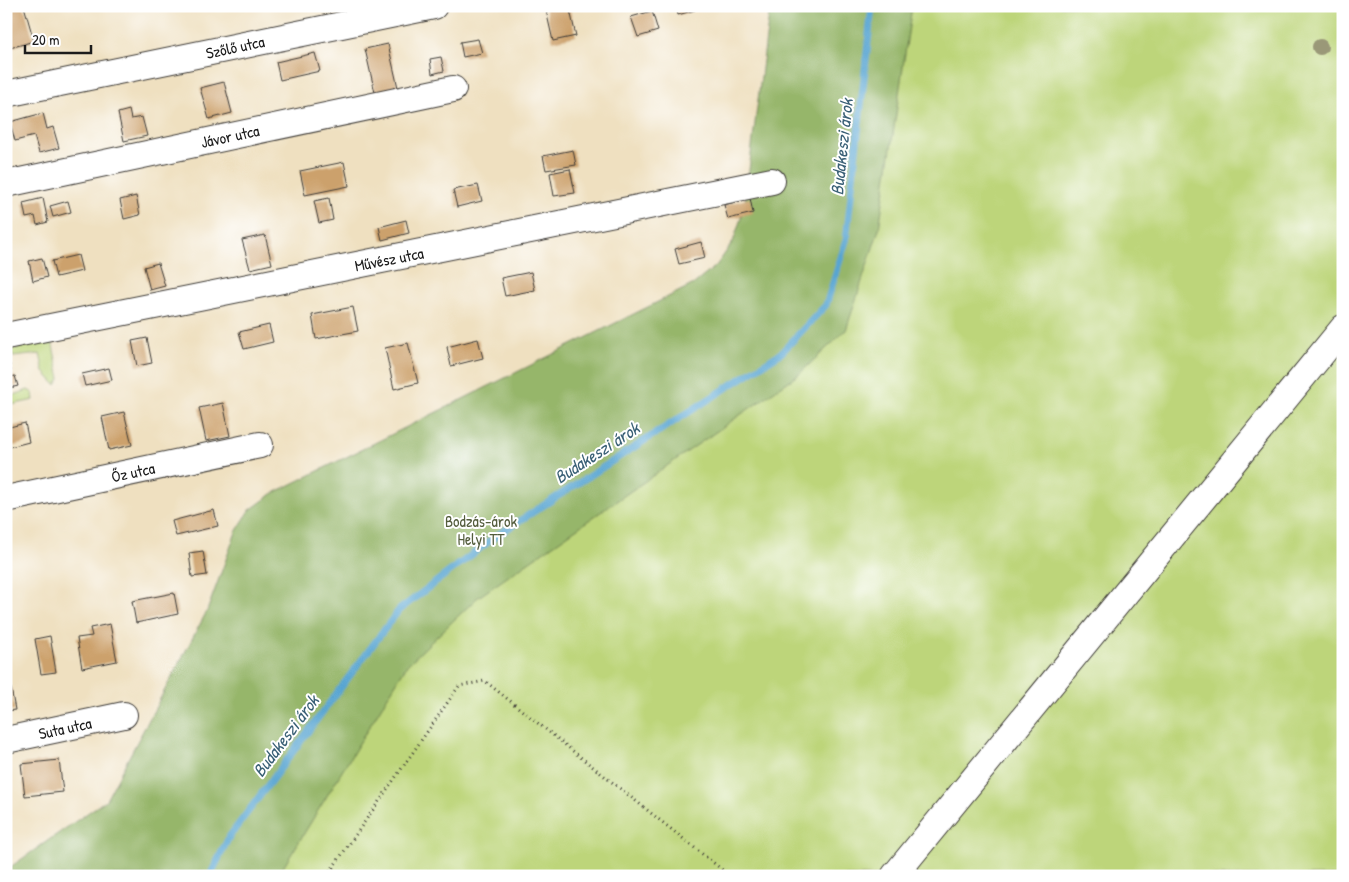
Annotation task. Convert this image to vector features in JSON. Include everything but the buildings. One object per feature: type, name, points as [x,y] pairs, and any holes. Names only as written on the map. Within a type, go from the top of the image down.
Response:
[{"type":"street","name":"Szőlő utca","points":[[6,94],[434,6]]},
{"type":"street","name":"Jávor utca","points":[[6,184],[453,89]]},
{"type":"street","name":"Művész utca","points":[[7,347],[772,181]]},
{"type":"street","points":[[894,876],[1343,328]]},
{"type":"street","name":"Őz utca","points":[[6,499],[260,445]]},
{"type":"street","name":"Suta utca","points":[[6,740],[124,715]]},
{"type":"path","points":[[7,347],[11,375]]},
{"type":"path","points":[[327,876],[458,686],[485,681],[730,876]]},
{"type":"green space","name":"Bodzás-árok Helyi TT","points":[[770,6],[912,6],[879,229],[846,330],[799,374],[477,598],[407,665],[278,876],[6,876],[6,870],[106,800],[207,611],[236,532],[250,510],[272,494],[694,284],[716,266],[733,242],[744,209]]},
{"type":"green space","points":[[838,6],[1343,6],[1343,876],[156,876],[778,307]]},
{"type":"green space","points":[[52,341],[60,379],[56,385],[44,372],[40,354],[13,357],[11,349]]},
{"type":"green space","points":[[28,390],[33,393],[34,400],[6,406],[6,398]]},
{"type":"waterway","name":"Budakeszi árok","points":[[210,876],[229,837],[399,610],[499,534],[781,353],[826,305],[846,241],[872,6]]}]
